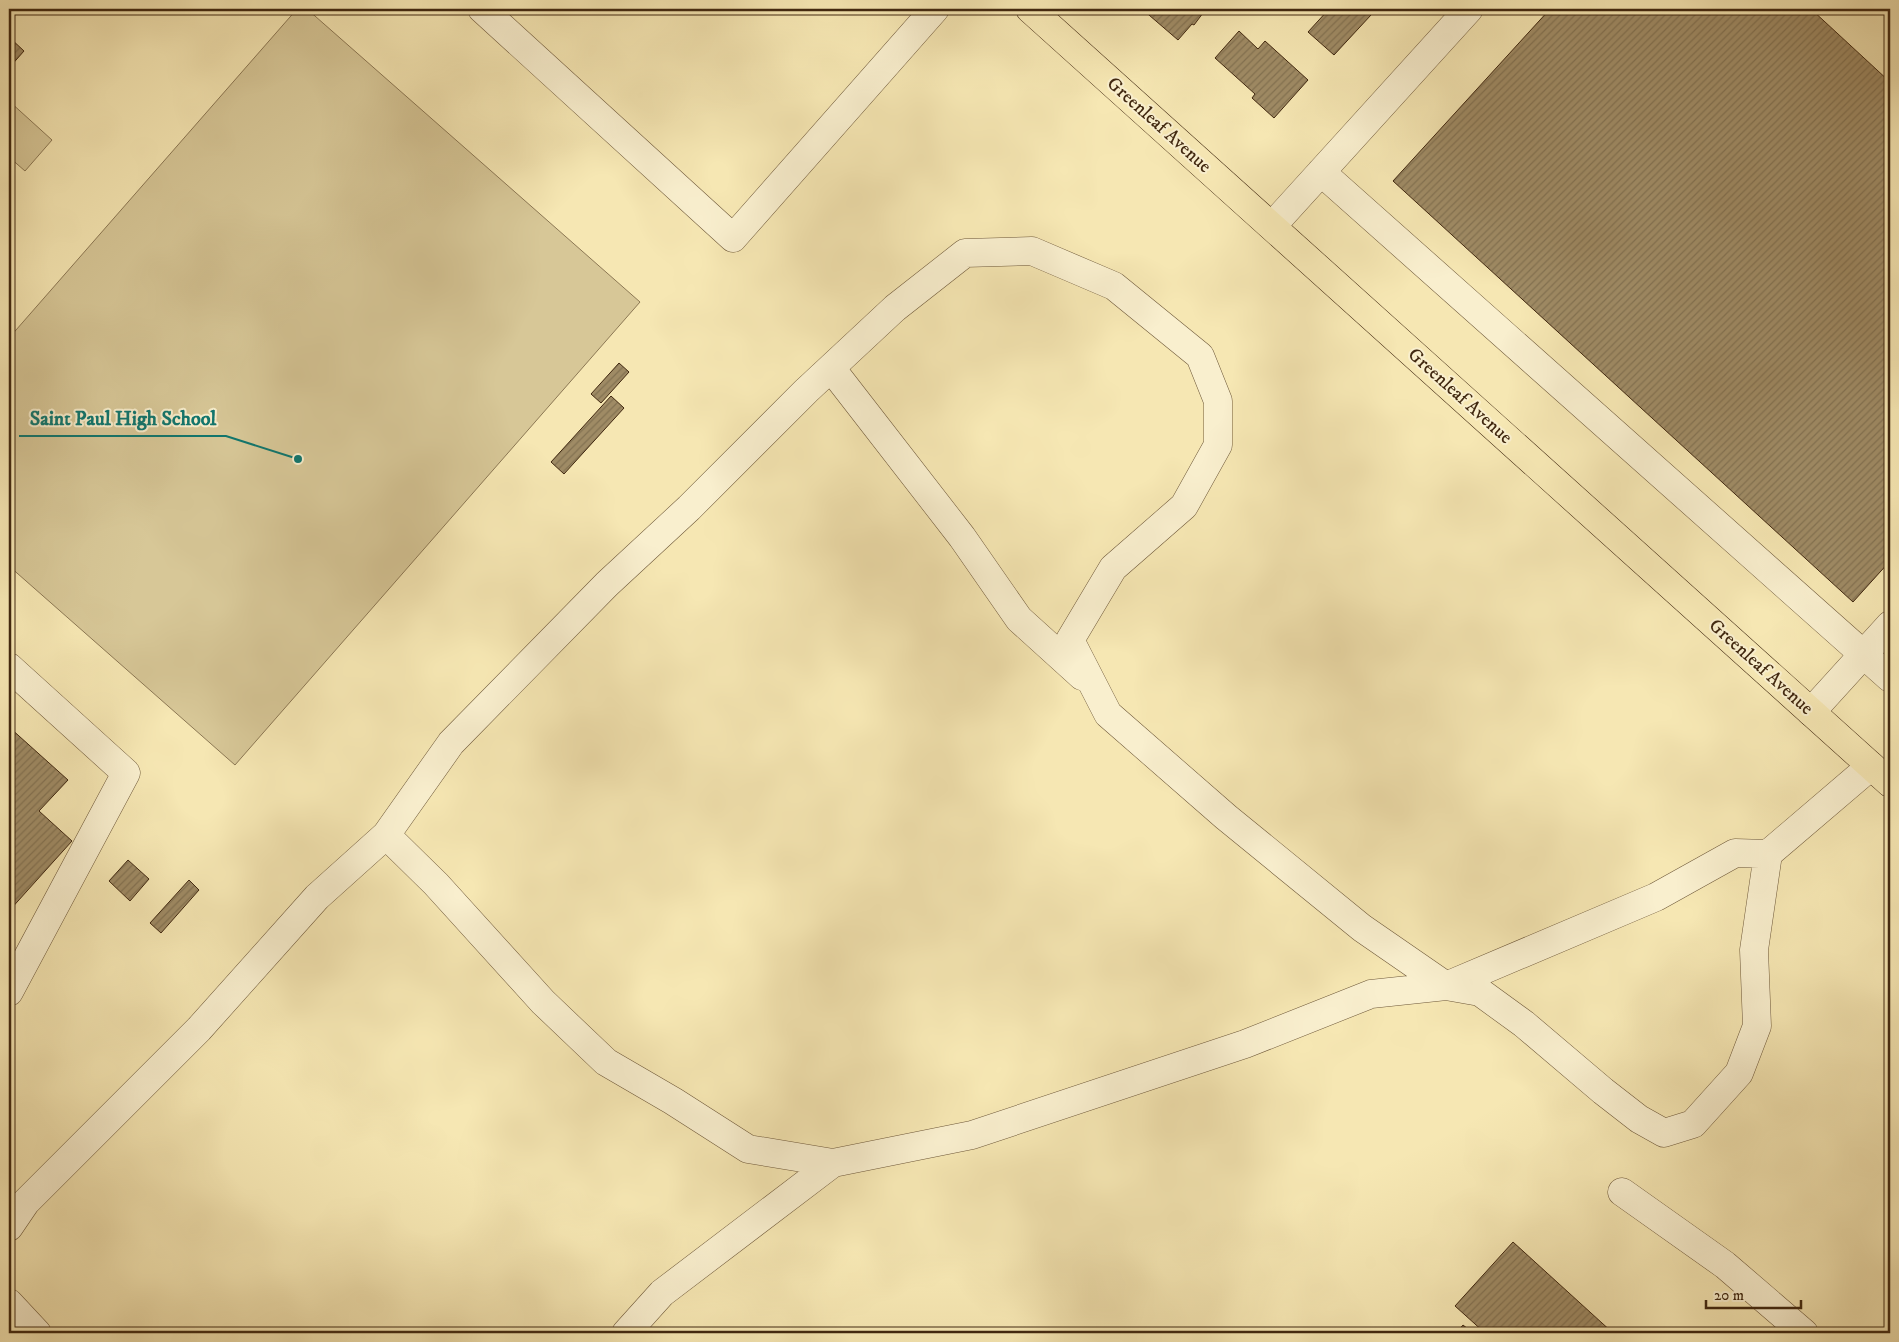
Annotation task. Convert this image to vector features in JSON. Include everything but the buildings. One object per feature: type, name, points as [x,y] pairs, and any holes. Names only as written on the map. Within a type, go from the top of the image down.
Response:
[{"type":"main road","name":"Greenleaf Avenue","points":[[1038,11],[1272,226],[1881,774]]},
{"type":"lane","points":[[482,9],[733,238],[935,9]]},
{"type":"lane","points":[[1272,226],[1469,9]]},
{"type":"lane","points":[[1321,172],[1890,678]]},
{"type":"lane","points":[[9,1227],[26,1202],[199,1029],[318,897],[386,835],[451,743],[606,584],[689,508],[830,368],[895,308],[965,253],[1032,251],[1114,286],[1200,356],[1218,401],[1218,445],[1184,506],[1113,568],[1070,640],[1108,714],[1226,817],[1362,928],[1446,986]]},
{"type":"lane","points":[[830,368],[962,537],[1019,619],[1094,687]]},
{"type":"lane","points":[[1811,712],[1890,625]]},
{"type":"lane","points":[[9,667],[126,773],[9,992]]},
{"type":"lane","points":[[1446,986],[1656,897],[1735,852],[1768,854],[1881,774]]},
{"type":"lane","points":[[386,835],[436,884],[544,1002],[606,1062],[673,1101],[748,1150],[833,1163],[972,1135],[1245,1044],[1371,994],[1446,986],[1480,992],[1524,1024],[1610,1097],[1639,1119],[1664,1133],[1693,1124],[1739,1073],[1757,1026],[1754,950],[1768,854]]},
{"type":"lane","points":[[626,1333],[662,1293],[833,1163]]},
{"type":"lane","points":[[1622,1192],[1725,1265],[1804,1333]]},
{"type":"lane","points":[[9,1303],[37,1333]]},
{"type":"shaded area","points":[[297,9],[307,9],[640,302],[235,765],[9,566],[9,338]]},
{"type":"shaded area","points":[[9,101],[52,140],[25,171],[9,157]]},
{"type":"place","name":"Saint Paul High School","points":[[298,459]]}]
